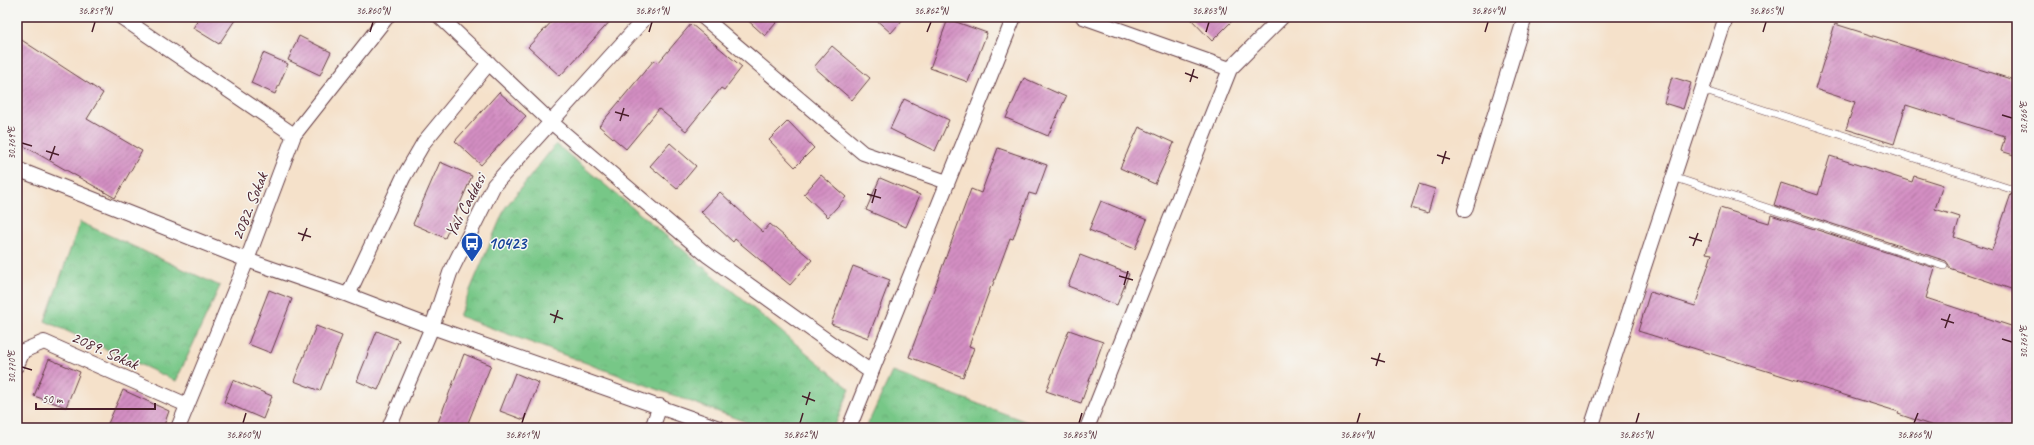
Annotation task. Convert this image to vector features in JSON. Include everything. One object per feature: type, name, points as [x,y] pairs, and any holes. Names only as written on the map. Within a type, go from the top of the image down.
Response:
[{"type":"street","points":[[121,17],[294,135]]},
{"type":"street","name":"2082. Sokak","points":[[178,428],[247,260],[294,135],[387,17]]},
{"type":"street","points":[[440,17],[551,122],[707,255],[871,372]]},
{"type":"street","name":"Yalı Caddesi","points":[[389,428],[432,328],[450,273],[494,185],[646,17]]},
{"type":"street","points":[[703,17],[863,153],[947,182]]},
{"type":"street","points":[[849,428],[1014,17]]},
{"type":"street","points":[[1083,17],[1230,68]]},
{"type":"street","points":[[1087,428],[1230,68],[1282,17]]},
{"type":"street","points":[[1465,210],[1525,17]]},
{"type":"street","points":[[1591,428],[1726,17]]},
{"type":"street","points":[[348,295],[403,178],[424,142],[489,63]]},
{"type":"street","points":[[17,169],[247,260],[348,295],[432,328],[660,406],[719,428]]},
{"type":"street","name":"2089. Sokak","points":[[17,365],[23,352],[44,342],[187,405]]},
{"type":"street","points":[[652,428],[660,406]]},
{"type":"lane","points":[[1702,90],[2017,191]]},
{"type":"lane","points":[[1673,177],[1944,266]]},
{"type":"green space","points":[[556,144],[850,389],[834,428],[762,428],[459,316],[505,208]]},
{"type":"green space","points":[[80,222],[220,286],[176,381],[45,321]]},
{"type":"green space","points":[[893,372],[1043,428],[866,428]]},
{"type":"building","points":[[200,17],[237,17],[219,44],[193,28]]},
{"type":"building","points":[[556,17],[614,17],[560,76],[528,47]]},
{"type":"building","points":[[744,17],[781,17],[765,36]]},
{"type":"building","points":[[873,17],[905,17],[891,33]]},
{"type":"building","points":[[1189,17],[1236,17],[1212,41]]},
{"type":"building","points":[[948,19],[987,33],[968,82],[930,68]]},
{"type":"building","points":[[691,24],[742,67],[724,90],[721,88],[686,131],[659,109],[626,149],[599,126],[654,60],[658,63]]},
{"type":"building","points":[[1835,24],[2017,81],[2017,156],[2001,151],[2005,136],[1906,105],[1894,144],[1846,129],[1855,102],[1815,89]]},
{"type":"building","points":[[299,36],[331,52],[320,75],[288,60]]},
{"type":"building","points":[[17,37],[103,93],[87,119],[142,151],[115,198],[17,142]]},
{"type":"building","points":[[832,46],[870,78],[852,100],[814,67]]},
{"type":"building","points":[[263,53],[288,64],[275,94],[251,83]]},
{"type":"building","points":[[1672,77],[1691,83],[1683,109],[1664,103]]},
{"type":"building","points":[[1024,78],[1066,97],[1048,136],[1006,118]]},
{"type":"building","points":[[499,92],[526,116],[481,165],[455,141]]},
{"type":"building","points":[[904,99],[949,120],[935,151],[890,129]]},
{"type":"building","points":[[788,121],[814,148],[795,167],[769,140]]},
{"type":"building","points":[[1139,127],[1174,143],[1155,184],[1120,168]]},
{"type":"building","points":[[670,143],[696,166],[677,189],[650,166]]},
{"type":"building","points":[[998,148],[1047,165],[1036,195],[1029,193],[1013,239],[1010,238],[969,346],[974,348],[963,377],[909,357],[971,189],[981,193]]},
{"type":"building","points":[[1830,156],[1912,182],[1914,176],[1943,185],[1935,209],[1960,217],[1954,237],[1992,250],[2011,194],[2017,196],[2017,291],[1949,268],[1946,261],[1774,205],[1781,183],[1818,195]]},
{"type":"building","points":[[440,162],[472,176],[445,238],[413,224]]},
{"type":"building","points":[[821,175],[846,197],[828,217],[804,194]]},
{"type":"building","points":[[880,178],[920,195],[906,227],[866,210]]},
{"type":"building","points":[[1419,184],[1435,189],[1428,213],[1411,208]]},
{"type":"building","points":[[720,192],[763,232],[770,224],[812,260],[790,285],[735,239],[733,242],[701,212]]},
{"type":"building","points":[[1101,201],[1147,220],[1135,249],[1089,230]]},
{"type":"building","points":[[1720,208],[1769,223],[1771,215],[1935,268],[1926,298],[2017,328],[2017,428],[1939,428],[1898,414],[1899,412],[1638,331],[1650,292],[1695,306],[1712,254],[1706,253]]},
{"type":"building","points":[[1080,255],[1129,274],[1117,305],[1068,286]]},
{"type":"building","points":[[853,266],[890,280],[868,338],[831,324]]},
{"type":"building","points":[[269,290],[292,299],[271,353],[248,344]]},
{"type":"building","points":[[316,326],[342,336],[320,391],[294,381]]},
{"type":"building","points":[[1069,330],[1103,342],[1081,403],[1046,391]]},
{"type":"building","points":[[377,331],[399,340],[378,390],[357,381]]},
{"type":"building","points":[[464,354],[491,365],[466,428],[436,428]]},
{"type":"building","points":[[49,359],[80,372],[66,407],[34,396]]},
{"type":"building","points":[[515,373],[539,383],[524,420],[500,411]]},
{"type":"building","points":[[233,380],[272,396],[263,419],[224,402]]},
{"type":"building","points":[[123,390],[169,411],[163,428],[106,428]]},
{"type":"place","name":"10423","points":[[472,262]]}]
